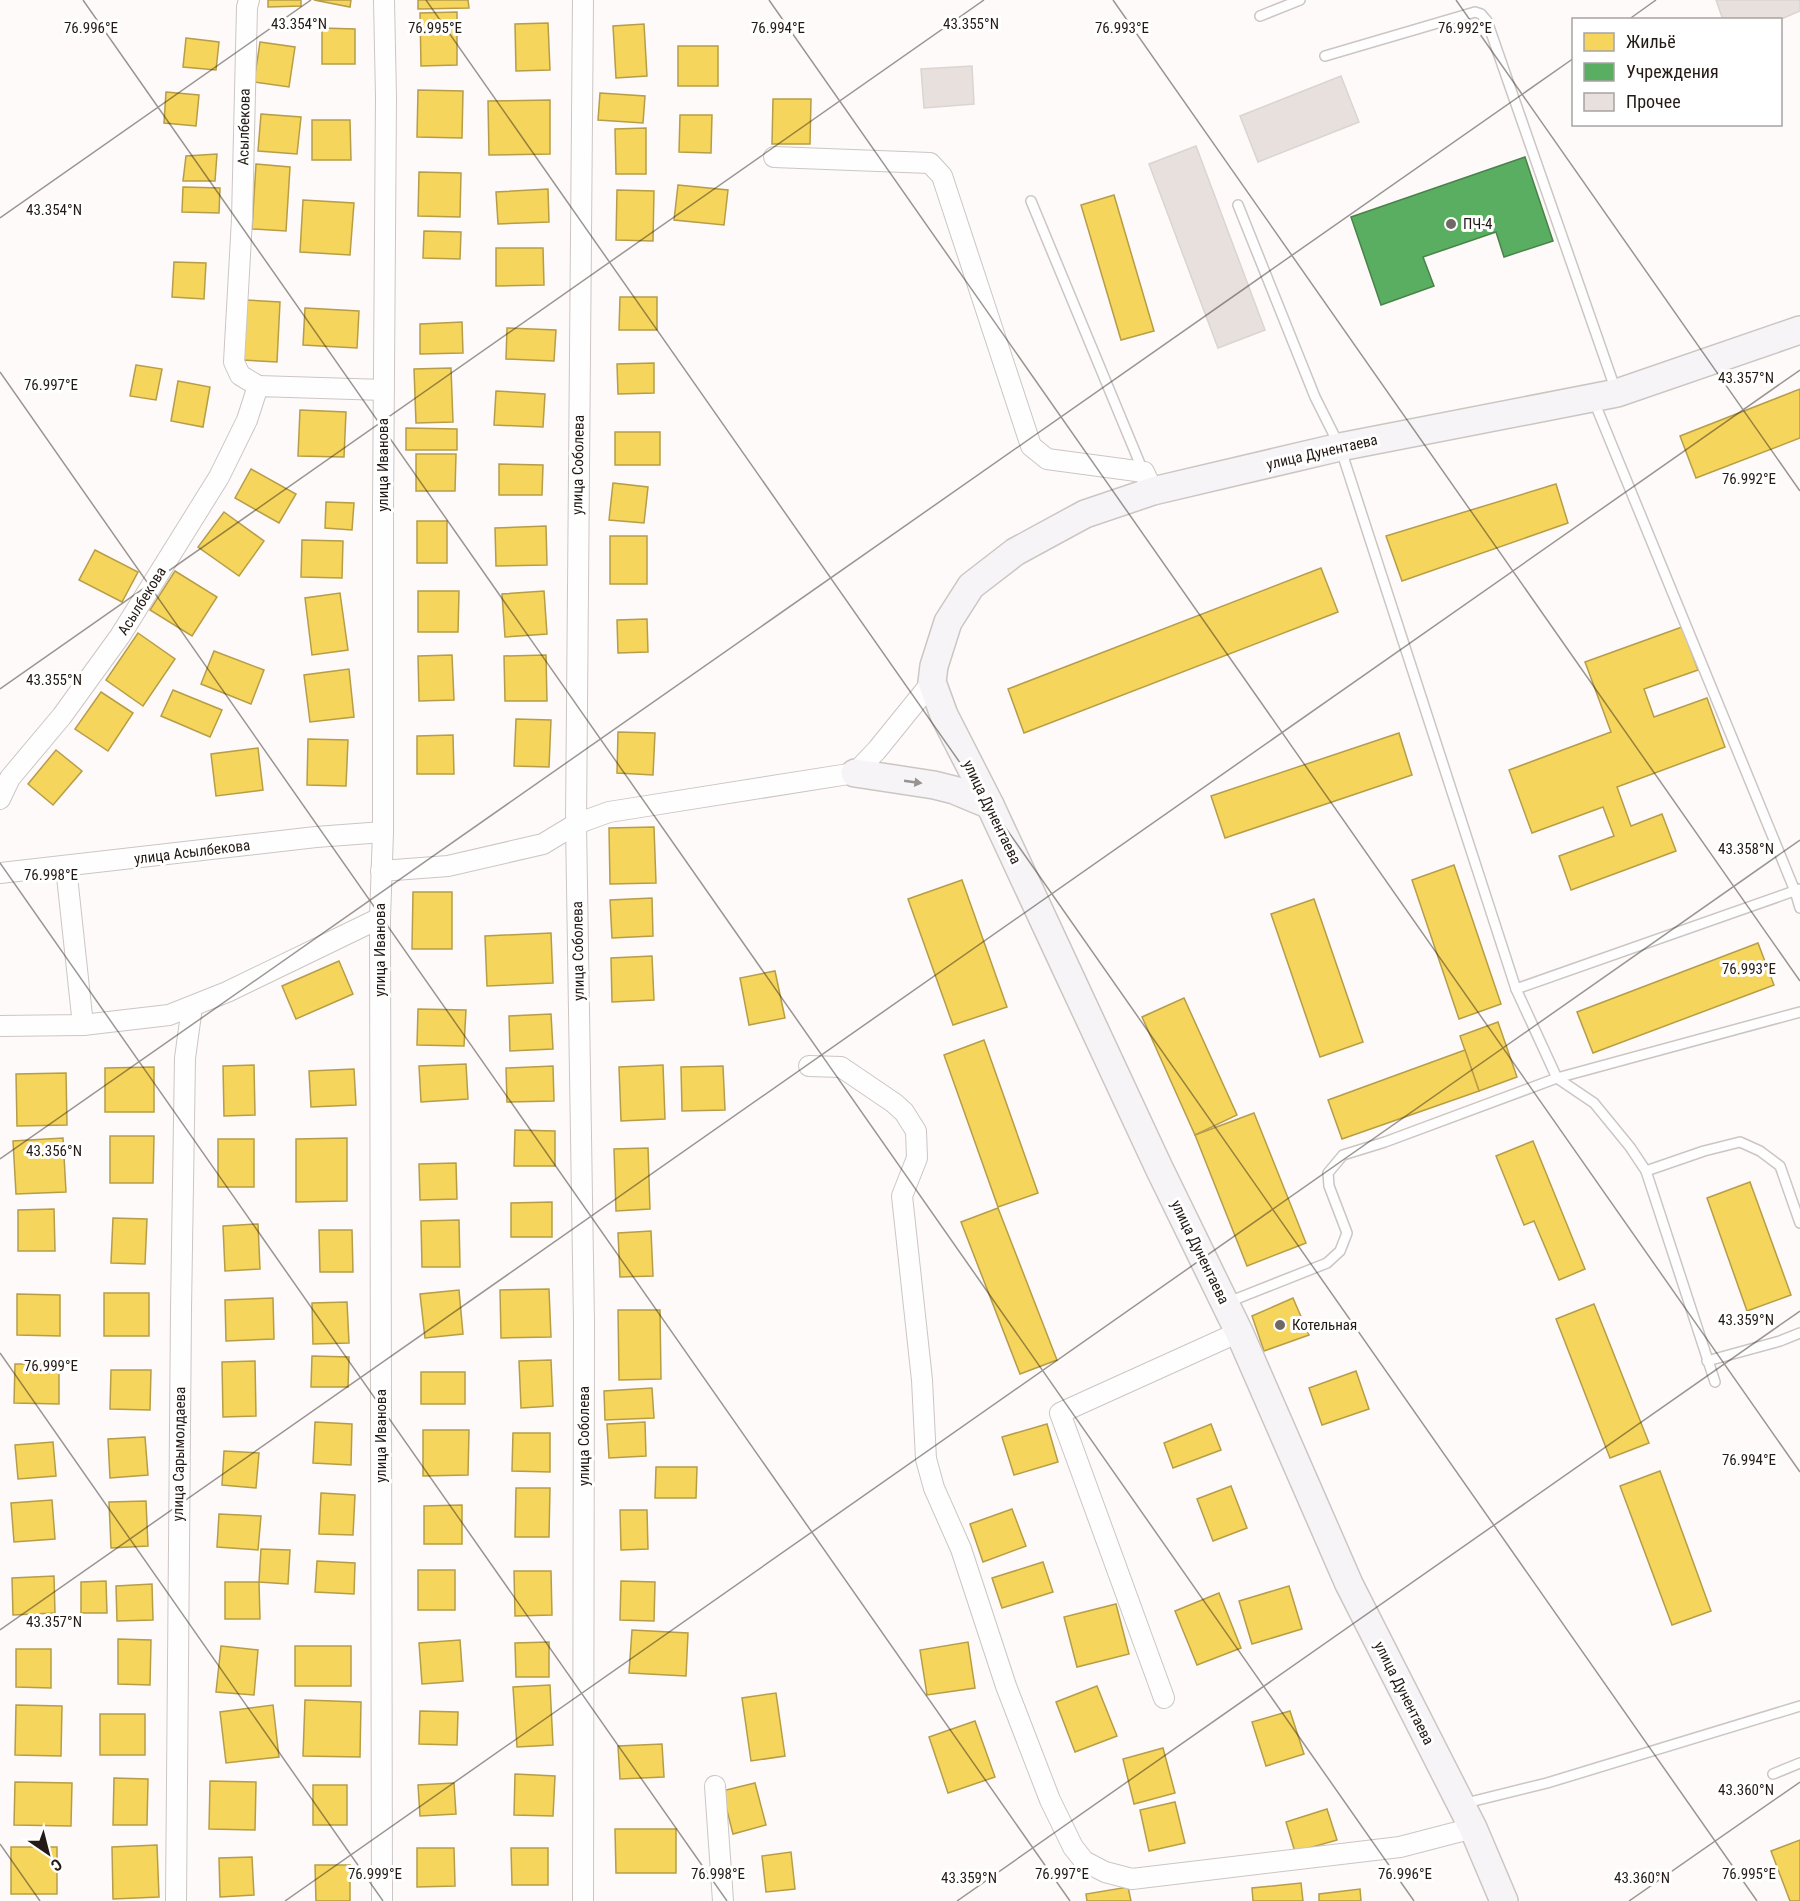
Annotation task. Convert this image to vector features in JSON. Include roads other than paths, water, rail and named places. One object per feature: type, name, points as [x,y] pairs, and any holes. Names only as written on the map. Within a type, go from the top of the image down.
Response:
[{"type":"street","name":"Асылбекова","points":[[0,799],[10,778],[62,716],[120,636],[219,477],[247,420],[258,386],[240,375],[234,362],[242,219],[249,0]]},
{"type":"street","name":"улица Иванова","points":[[382,1901],[380,918],[383,832],[386,97],[384,0]]},
{"type":"street","name":"улица Соболева","points":[[583,0],[576,824],[584,1323],[583,1901]]},
{"type":"street","points":[[774,157],[930,163],[942,176],[1031,446],[1047,459],[1148,482]]},
{"type":"street","name":"улица Дунентаева","points":[[1504,1901],[1473,1828],[1349,1584],[1239,1332],[1159,1168],[990,806],[944,715],[932,682],[934,666],[948,622],[971,586],[1015,552],[1148,482],[1604,395],[1800,330]]},
{"type":"street","points":[[258,386],[384,390]]},
{"type":"street","points":[[855,773],[877,750],[932,682]]},
{"type":"street","points":[[381,871],[448,866],[543,844],[576,824],[609,812],[855,773],[934,784],[990,806]]},
{"type":"street","name":"улица Асылбекова","points":[[0,873],[316,837],[383,832]]},
{"type":"street","points":[[66,867],[83,1025]]},
{"type":"street","points":[[0,1026],[83,1025],[169,1015],[192,1007],[380,918]]},
{"type":"street","name":"улица Сарымолдаева","points":[[176,1901],[185,1058],[192,1007]]},
{"type":"street","points":[[809,1066],[841,1067],[894,1103],[904,1112],[916,1131],[917,1158],[902,1196],[922,1380],[926,1460],[934,1488],[961,1548],[1006,1686],[1050,1800],[1073,1847],[1084,1861],[1105,1872],[1132,1879],[1400,1847],[1473,1828]]},
{"type":"street","points":[[1164,1698],[1060,1413],[1239,1332]]},
{"type":"street","points":[[716,1786],[723,1901]]},
{"type":"lane","points":[[1260,16],[1300,0]]},
{"type":"lane","points":[[1325,56],[1475,12],[1481,14],[1491,33],[1604,395],[1798,890],[1800,908]]},
{"type":"lane","points":[[1031,201],[1148,482]]},
{"type":"lane","points":[[1238,205],[1315,397],[1340,447],[1516,989],[1557,1078],[1594,1103],[1630,1147],[1646,1171],[1715,1382]]},
{"type":"lane","points":[[1516,989],[1798,890]]},
{"type":"lane","points":[[1225,1303],[1327,1263],[1340,1251],[1347,1233],[1329,1186],[1328,1173],[1342,1155],[1385,1142],[1557,1078],[1800,1012]]},
{"type":"lane","points":[[1646,1171],[1704,1151],[1740,1142],[1760,1151],[1780,1166],[1800,1223]]},
{"type":"lane","points":[[1707,1361],[1780,1341],[1800,1333]]},
{"type":"lane","points":[[1460,1804],[1547,1783],[1800,1706]]},
{"type":"lane","points":[[1773,1774],[1800,1763]]},
{"type":"place","name":"ПЧ-4","points":[[1451,224]]},
{"type":"place","name":"Котельная","points":[[1280,1325]]}]
